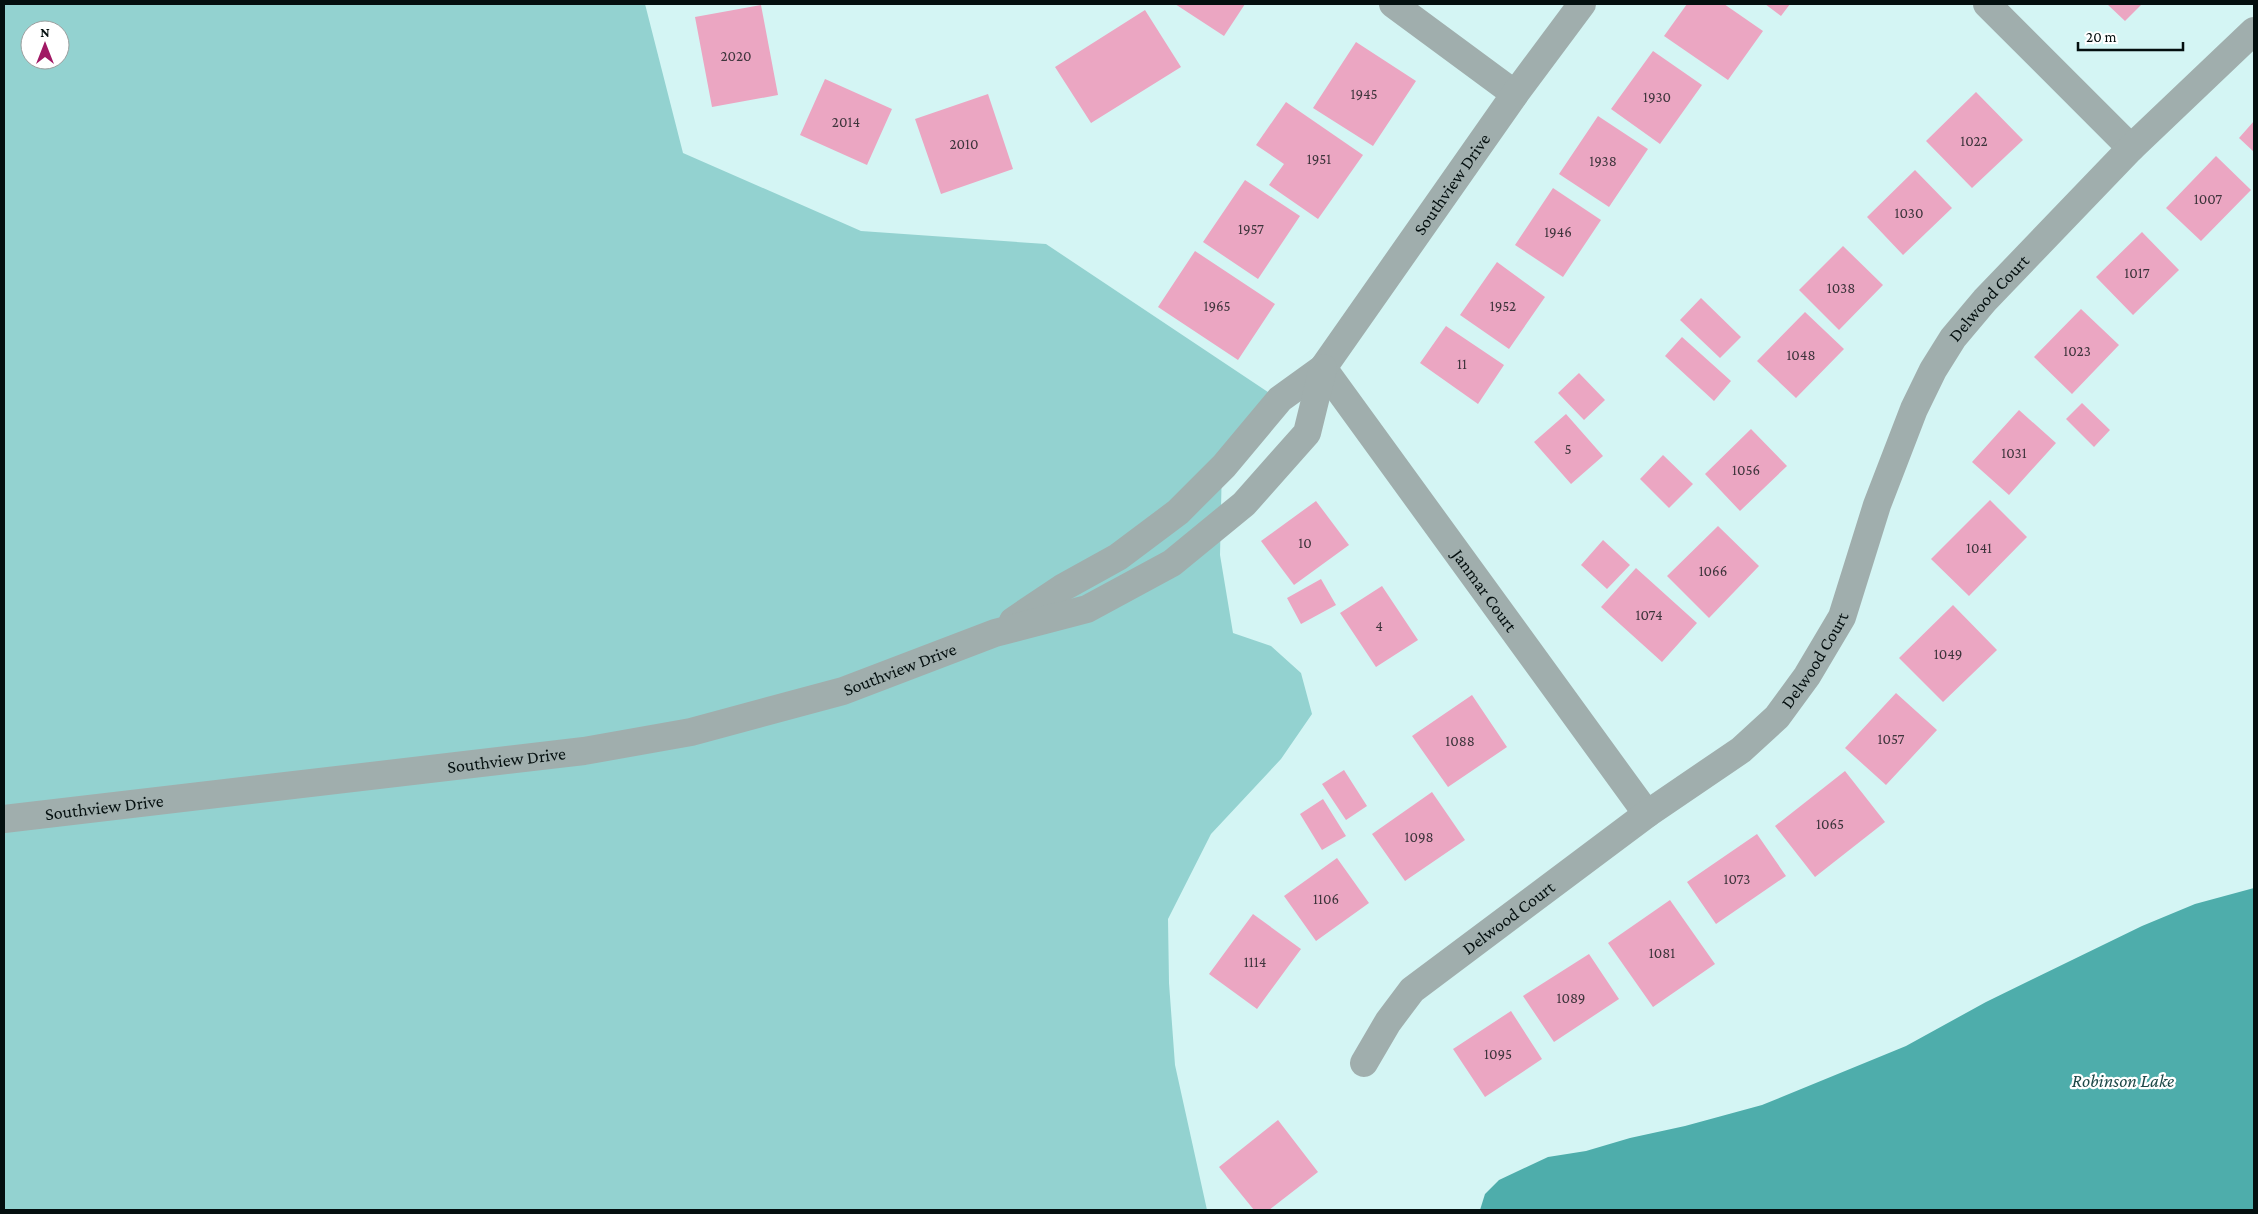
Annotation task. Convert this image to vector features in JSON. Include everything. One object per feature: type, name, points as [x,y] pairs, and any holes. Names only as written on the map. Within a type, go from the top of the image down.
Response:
[{"type":"street","points":[[1392,4],[1515,94]]},
{"type":"street","name":"Southview Drive","points":[[995,633],[1062,588],[1118,557],[1178,512],[1224,466],[1280,399],[1323,368],[1515,94],[1582,4]]},
{"type":"street","points":[[1987,4],[2131,148]]},
{"type":"street","name":"Delwood Court","points":[[1364,1063],[1388,1022],[1412,990],[1647,814],[1741,750],[1777,717],[1807,676],[1842,617],[1877,505],[1914,409],[1933,370],[1953,338],[1985,300],[2131,148],[2254,31]]},
{"type":"street","name":"Southview Drive","points":[[4,819],[584,751],[691,732],[843,692],[995,633],[1087,610],[1172,564],[1244,504],[1307,433],[1323,368]]},
{"type":"street","name":"Janmar Court","points":[[1323,368],[1647,814]]},
{"type":"shaded area","points":[[4,4],[645,4],[683,153],[861,231],[1046,244],[1277,398],[1222,463],[1220,555],[1233,633],[1271,646],[1301,673],[1312,714],[1281,759],[1211,834],[1168,919],[1169,983],[1175,1065],[1207,1210],[4,1210]]},
{"type":"water","name":"Robinson Lake","points":[[2254,888],[2254,1210],[1480,1210],[1485,1194],[1499,1180],[1548,1157],[1586,1151],[1762,1105],[1906,1046],[1986,1002],[2142,926],[2195,904]]},
{"type":"building","points":[[1175,4],[1245,4],[1224,36]]},
{"type":"building","points":[[1687,4],[1724,4],[1763,31],[1728,80],[1664,36]]},
{"type":"building","points":[[1765,4],[1790,4],[1781,16]]},
{"type":"building","points":[[2107,4],[2142,4],[2125,21]]},
{"type":"building","points":[[761,5],[778,95],[712,107],[695,17]]},
{"type":"building","points":[[1145,10],[1181,67],[1091,123],[1055,67]]},
{"type":"building","points":[[1356,42],[1416,81],[1373,146],[1313,108]]},
{"type":"building","points":[[1653,51],[1702,85],[1660,144],[1611,109]]},
{"type":"building","points":[[825,79],[892,109],[867,165],[800,135]]},
{"type":"building","points":[[1976,92],[2023,140],[1972,188],[1926,141]]},
{"type":"building","points":[[988,94],[1013,169],[941,194],[915,119]]},
{"type":"building","points":[[1286,102],[1363,155],[1318,219],[1269,185],[1284,164],[1256,145]]},
{"type":"building","points":[[1598,116],[1648,149],[1609,207],[1559,174]]},
{"type":"building","points":[[2254,121],[2254,152],[2239,138]]},
{"type":"building","points":[[2216,156],[2251,190],[2201,241],[2166,208]]},
{"type":"building","points":[[1915,170],[1952,208],[1903,255],[1867,217]]},
{"type":"building","points":[[1245,180],[1300,216],[1258,279],[1203,242]]},
{"type":"building","points":[[1553,188],[1601,220],[1563,277],[1515,245]]},
{"type":"building","points":[[2142,232],[2179,270],[2133,315],[2096,277]]},
{"type":"building","points":[[1843,246],[1883,285],[1839,330],[1799,290]]},
{"type":"building","points":[[1195,251],[1275,304],[1238,360],[1158,307]]},
{"type":"building","points":[[1497,262],[1545,297],[1509,349],[1460,315]]},
{"type":"building","points":[[1701,298],[1741,337],[1720,358],[1680,320]]},
{"type":"building","points":[[2081,309],[2119,345],[2072,394],[2034,357]]},
{"type":"building","points":[[1805,312],[1844,349],[1796,398],[1757,361]]},
{"type":"building","points":[[1446,326],[1504,365],[1478,404],[1420,363]]},
{"type":"building","points":[[1682,337],[1731,381],[1714,401],[1665,356]]},
{"type":"building","points":[[1579,373],[1605,400],[1584,420],[1558,393]]},
{"type":"building","points":[[2082,403],[2110,430],[2094,447],[2066,419]]},
{"type":"building","points":[[2019,410],[2056,443],[2009,495],[1972,462]]},
{"type":"building","points":[[1566,414],[1603,456],[1571,484],[1534,442]]},
{"type":"building","points":[[1751,429],[1787,466],[1740,511],[1705,474]]},
{"type":"building","points":[[1663,455],[1693,484],[1669,508],[1640,479]]},
{"type":"building","points":[[1990,500],[2027,537],[1969,596],[1931,559]]},
{"type":"building","points":[[1316,501],[1349,545],[1294,585],[1261,541]]},
{"type":"building","points":[[1718,526],[1759,566],[1709,618],[1667,576]]},
{"type":"building","points":[[1603,540],[1630,565],[1607,589],[1581,565]]},
{"type":"building","points":[[1636,568],[1697,623],[1662,662],[1601,607]]},
{"type":"building","points":[[1321,579],[1336,605],[1301,624],[1287,598]]},
{"type":"building","points":[[1382,586],[1418,640],[1376,667],[1340,613]]},
{"type":"building","points":[[1953,605],[1997,650],[1943,702],[1899,658]]},
{"type":"building","points":[[1896,693],[1937,730],[1886,785],[1845,748]]},
{"type":"building","points":[[1472,695],[1507,747],[1448,787],[1412,736]]},
{"type":"building","points":[[1344,770],[1367,806],[1346,820],[1322,784]]},
{"type":"building","points":[[1845,771],[1885,822],[1815,877],[1775,826]]},
{"type":"building","points":[[1432,792],[1465,840],[1405,881],[1372,834]]},
{"type":"building","points":[[1323,799],[1346,836],[1322,850],[1300,814]]},
{"type":"building","points":[[1757,834],[1786,876],[1716,924],[1687,882]]},
{"type":"building","points":[[1337,858],[1369,903],[1316,941],[1284,896]]},
{"type":"building","points":[[1670,900],[1715,964],[1653,1007],[1608,943]]},
{"type":"building","points":[[1253,914],[1301,949],[1257,1009],[1209,974]]},
{"type":"building","points":[[1589,954],[1619,999],[1554,1042],[1523,996]]},
{"type":"building","points":[[1511,1011],[1542,1059],[1485,1097],[1453,1049]]},
{"type":"building","points":[[1278,1120],[1318,1172],[1269,1210],[1254,1210],[1219,1167]]}]
